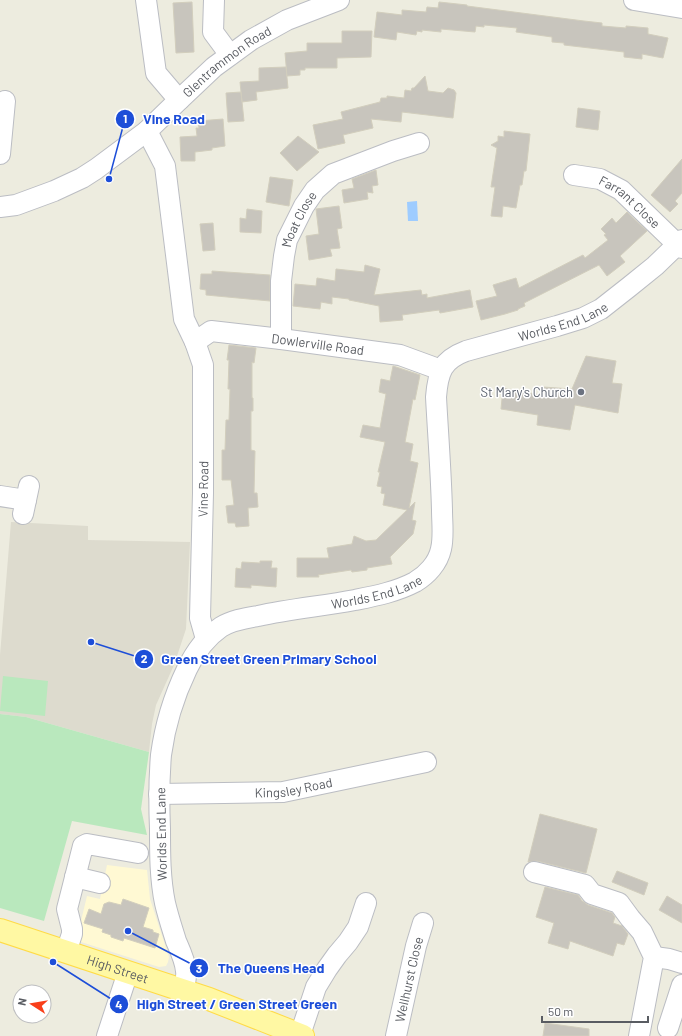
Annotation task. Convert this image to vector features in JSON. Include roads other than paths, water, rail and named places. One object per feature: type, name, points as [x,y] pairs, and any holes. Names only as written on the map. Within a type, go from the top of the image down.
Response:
[{"type":"main road","name":"High Street","points":[[0,930],[183,990],[234,1008],[302,1036]]},
{"type":"street","points":[[146,0],[156,73],[179,100]]},
{"type":"street","points":[[214,0],[213,32],[230,55]]},
{"type":"street","name":"Glentrammon Road","points":[[0,208],[16,205],[42,196],[82,178],[147,131],[214,67],[251,40],[287,20],[339,0]]},
{"type":"street","points":[[634,0],[682,8]]},
{"type":"street","points":[[0,154],[6,101]]},
{"type":"street","name":"Vine Road","points":[[147,131],[165,166],[184,319],[195,342],[203,365],[203,493],[200,618],[206,639]]},
{"type":"street","name":"Moat Close","points":[[281,339],[281,281],[287,240],[304,206],[315,190],[333,174],[393,150],[419,143]]},
{"type":"street","name":"Farrant Close","points":[[574,175],[600,179],[620,190],[680,244]]},
{"type":"street","name":"Worlds End Lane","points":[[183,990],[186,980],[185,964],[171,925],[163,893],[159,794],[161,756],[170,711],[179,687],[195,653],[206,639],[222,626],[239,620],[274,612],[389,593],[415,582],[428,572],[438,558],[442,540],[436,397],[437,385],[441,370],[445,363],[458,354],[557,326],[583,318],[593,313],[629,287],[680,244]]},
{"type":"street","name":"Dowlerville Road","points":[[195,342],[211,331],[400,355],[441,370]]},
{"type":"street","points":[[0,496],[26,500]]},
{"type":"street","name":"Kingsley Road","points":[[159,794],[283,792],[426,762]]},
{"type":"street","points":[[66,952],[72,934],[67,909],[84,844],[138,853]]},
{"type":"street","points":[[534,872],[585,885],[592,894],[619,903],[642,932],[654,957],[639,1036]]},
{"type":"street","points":[[75,877],[100,883]]},
{"type":"street","points":[[302,1036],[316,987],[358,927],[366,903]]},
{"type":"street","name":"Wellhurst Close","points":[[396,1036],[416,946],[423,923]]},
{"type":"street","points":[[654,957],[682,963]]},
{"type":"street","points":[[114,1034],[128,972]]},
{"type":"street","points":[[668,1028],[682,985]]},
{"type":"water","points":[[417,201],[418,221],[408,221],[407,202]]},
{"type":"place","name":"Vine Road","points":[[109,179]]},
{"type":"place","name":"St Mary's Church","points":[[581,392]]},
{"type":"place","name":"Green Street Green Primary School","points":[[91,642]]},
{"type":"place","name":"The Queens Head","points":[[128,931]]},
{"type":"place","name":"High Street / Green Street Green","points":[[53,962]]}]
